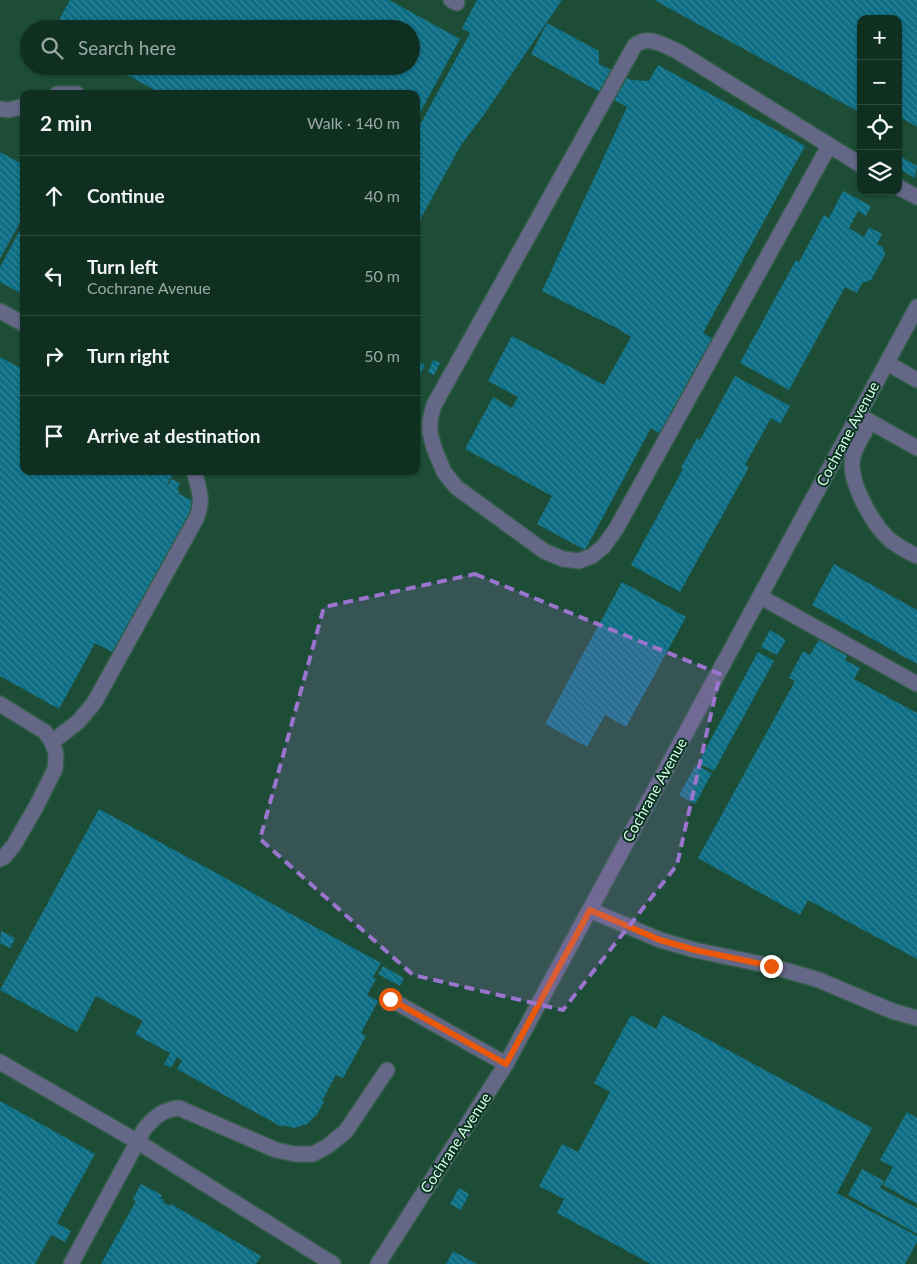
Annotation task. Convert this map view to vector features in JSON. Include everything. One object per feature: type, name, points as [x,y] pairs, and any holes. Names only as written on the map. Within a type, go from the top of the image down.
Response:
[{"type":"lane","points":[[829,146],[616,529],[602,547],[592,556],[579,560],[563,558],[544,551],[456,487],[444,472],[430,433],[430,420],[440,392],[635,45],[646,39],[678,51],[857,163]]},
{"type":"lane","points":[[0,109],[9,110],[20,107]]},
{"type":"lane","points":[[902,188],[917,197]]},
{"type":"lane","name":"Cochrane Avenue","points":[[378,1264],[506,1064],[761,597],[864,419],[887,363],[917,308]]},
{"type":"lane","points":[[0,311],[20,322]]},
{"type":"lane","points":[[887,363],[917,380]]},
{"type":"lane","points":[[917,448],[864,419],[852,465],[860,497],[879,527],[890,540],[917,556]]},
{"type":"lane","points":[[52,742],[78,722],[94,703],[166,575],[200,510],[200,492],[195,475]]},
{"type":"lane","points":[[761,597],[917,684]]},
{"type":"lane","points":[[0,704],[45,732],[52,742],[56,754],[55,770],[14,845],[0,859]]},
{"type":"lane","points":[[590,910],[660,940],[695,950],[771,966],[819,980],[892,1011],[917,1018]]},
{"type":"lane","points":[[390,999],[506,1064]]},
{"type":"lane","points":[[0,1062],[138,1142],[333,1264]]},
{"type":"lane","points":[[71,1264],[145,1128],[155,1117],[167,1109],[179,1108],[276,1150],[295,1154],[312,1154],[328,1146],[346,1131],[387,1070]]},
{"type":"highlighted area","points":[[475,574],[720,674],[677,865],[563,1010],[413,975],[260,839],[324,607]]},
{"type":"shaded area","points":[[0,0],[917,0],[917,1264],[0,1264]]},
{"type":"building","points":[[70,0],[389,0],[460,39],[420,113],[420,90],[155,90],[127,75],[420,75],[420,20],[59,20]]},
{"type":"building","points":[[477,0],[562,0],[461,145],[420,220],[420,125],[470,33],[462,28]]},
{"type":"building","points":[[654,0],[917,0],[917,127],[902,118],[902,15],[857,15],[857,111]]},
{"type":"building","points":[[547,23],[599,51],[599,64],[631,80],[649,81],[658,65],[805,146],[703,333],[712,338],[660,434],[651,428],[585,550],[537,524],[552,496],[465,449],[493,397],[512,408],[518,397],[488,381],[512,336],[604,385],[631,337],[617,328],[542,291],[627,107],[531,54]]},
{"type":"building","points":[[0,152],[20,163],[20,222],[0,259]]},
{"type":"building","points":[[902,157],[917,166],[915,178],[902,170]]},
{"type":"building","points":[[843,191],[871,206],[866,216],[858,211],[849,228],[864,237],[869,227],[882,234],[877,244],[883,247],[885,255],[871,280],[862,283],[857,293],[845,287],[789,390],[740,363],[796,260],[799,262],[824,215],[829,218]]},
{"type":"building","points":[[20,230],[20,293],[0,282],[0,267]]},
{"type":"building","points":[[0,357],[20,368],[20,475],[172,475],[167,484],[171,479],[180,483],[177,490],[180,491],[178,493],[198,504],[116,654],[95,643],[59,709],[0,676]]},
{"type":"building","points":[[433,360],[440,363],[434,375],[428,372]]},
{"type":"building","points":[[420,362],[425,365],[420,374]]},
{"type":"building","points":[[735,376],[790,406],[780,424],[771,418],[745,465],[749,467],[680,592],[631,565],[683,469],[681,468],[697,438],[700,440]]},
{"type":"building","points":[[834,564],[917,610],[917,664],[812,605]]},
{"type":"building","points":[[622,582],[686,617],[626,727],[605,715],[587,747],[545,724]]},
{"type":"building","points":[[770,630],[786,640],[777,655],[761,647]]},
{"type":"building","points":[[819,640],[847,656],[845,660],[860,668],[854,679],[917,713],[917,959],[808,900],[800,915],[698,858],[795,681],[789,678],[803,651],[810,655]]},
{"type":"building","points":[[758,652],[774,661],[714,771],[698,763]]},
{"type":"building","points":[[696,765],[712,773],[695,804],[679,795]]},
{"type":"building","points":[[99,809],[381,963],[373,977],[376,979],[367,995],[378,1001],[361,1033],[366,1036],[343,1078],[336,1075],[316,1116],[307,1124],[294,1128],[283,1125],[282,1127],[177,1069],[182,1060],[177,1057],[171,1068],[164,1064],[170,1053],[135,1034],[143,1021],[96,996],[77,1032],[0,990]]},
{"type":"building","points":[[1,931],[15,938],[10,948],[0,943]]},
{"type":"building","points":[[383,966],[404,978],[400,986],[378,974]]},
{"type":"building","points":[[631,1015],[656,1029],[663,1015],[872,1128],[837,1193],[917,1236],[917,1242],[905,1264],[651,1264],[557,1213],[564,1199],[539,1186],[562,1144],[578,1152],[610,1092],[594,1083]]},
{"type":"building","points":[[0,1101],[95,1154],[57,1223],[71,1231],[65,1242],[51,1235],[35,1264],[0,1264]]},
{"type":"building","points":[[907,1112],[917,1118],[917,1204],[883,1185],[893,1167],[880,1160]]},
{"type":"building","points":[[862,1169],[884,1181],[880,1188],[917,1208],[917,1234],[848,1195]]},
{"type":"building","points":[[141,1184],[162,1195],[160,1198],[164,1200],[163,1202],[170,1206],[171,1204],[261,1256],[256,1264],[101,1264],[136,1201],[133,1199]]},
{"type":"building","points":[[459,1188],[469,1194],[461,1210],[450,1204]]},
{"type":"building","points":[[453,1251],[477,1264],[446,1264]]},
{"type":"route","points":[[390,999],[506,1064],[590,910],[621,925],[660,940],[695,950],[771,966]]}]
